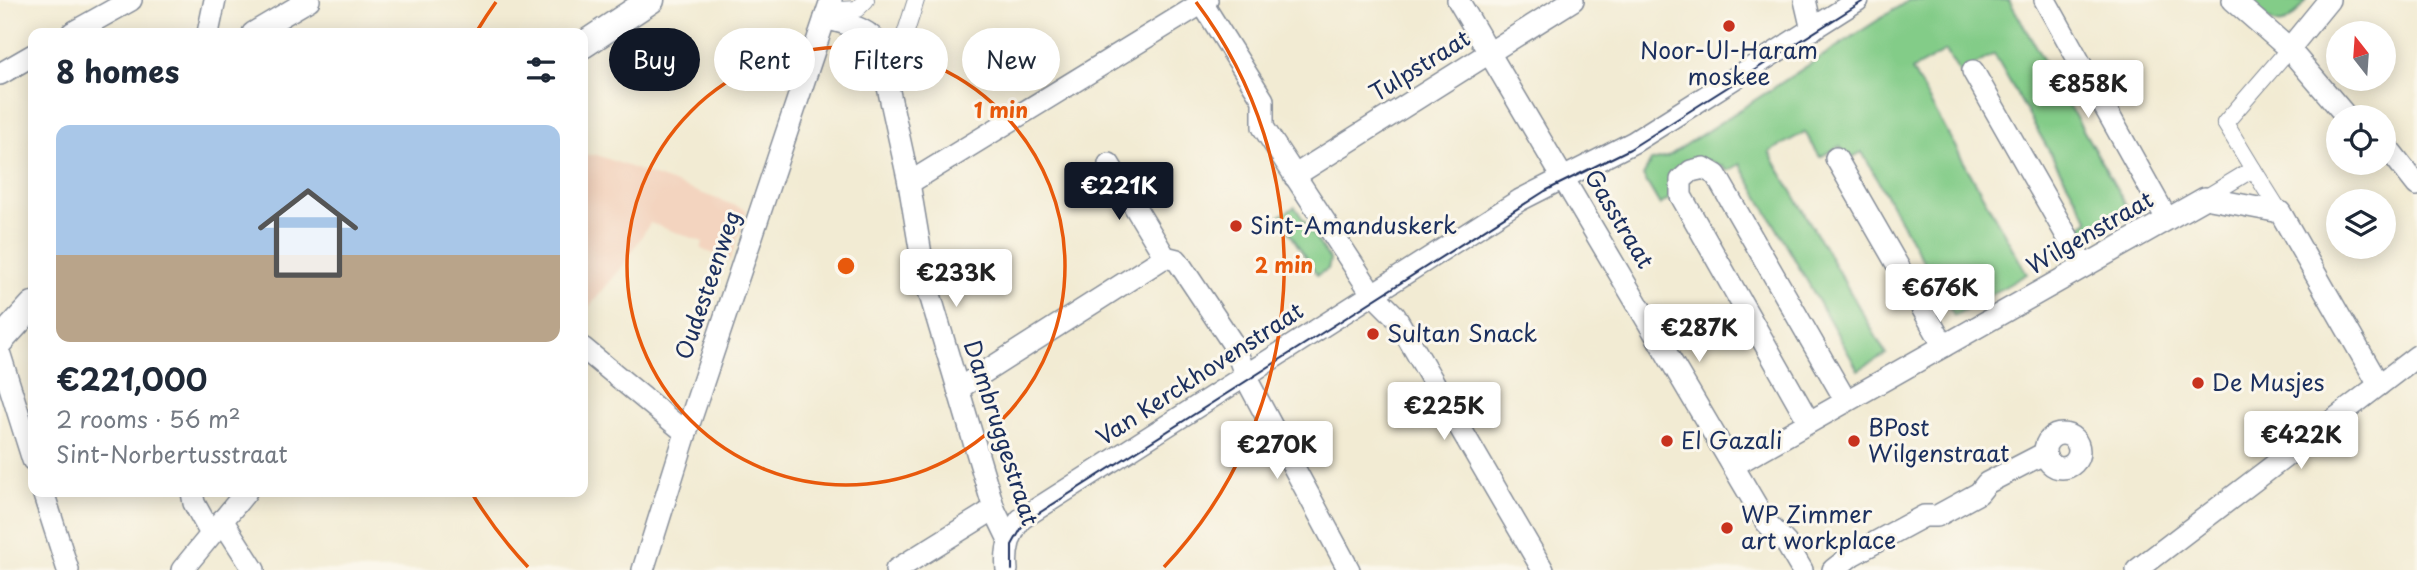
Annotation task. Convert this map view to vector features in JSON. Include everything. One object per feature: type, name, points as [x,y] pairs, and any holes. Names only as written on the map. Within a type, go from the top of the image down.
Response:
[{"type":"street","points":[[81,28],[131,0]]},
{"type":"street","points":[[209,28],[215,0]]},
{"type":"street","points":[[261,28],[309,0]]},
{"type":"street","points":[[588,42],[651,0]]},
{"type":"street","points":[[828,9],[857,9],[866,0]]},
{"type":"street","points":[[907,28],[916,0]]},
{"type":"street","name":"Gasstraat","points":[[1458,0],[1766,522],[1786,543],[1802,570]]},
{"type":"street","name":"Tulpstraat","points":[[1294,176],[1573,0]]},
{"type":"street","points":[[1805,0],[1812,30]]},
{"type":"street","name":"Van Kerckhovenstraat","points":[[1009,540],[1021,519],[1520,200],[1634,142],[1858,0]]},
{"type":"street","points":[[2045,0],[2167,219]]},
{"type":"street","points":[[2233,0],[2289,49],[2337,105]]},
{"type":"street","points":[[2329,0],[2225,122],[2379,385]]},
{"type":"street","points":[[909,183],[1205,1],[1263,100],[1263,127],[1373,295],[1395,316],[1543,570]]},
{"type":"street","name":"Dambruggestraat","points":[[828,9],[860,28]]},
{"type":"street","name":"Oudesteenweg","points":[[643,570],[828,9]]},
{"type":"street","points":[[0,74],[28,58]]},
{"type":"street","points":[[1973,71],[2084,266]]},
{"type":"street","name":"Dambruggestraat","points":[[890,91],[925,278],[994,509],[1009,540],[1007,570]]},
{"type":"street","points":[[1836,158],[1944,346]]},
{"type":"street","points":[[2396,158],[2417,185]]},
{"type":"street","points":[[1109,164],[1165,257],[1177,260],[1235,347],[1247,376],[1349,570]]},
{"type":"street","points":[[1809,422],[1681,196],[1681,180],[1690,171],[1704,168],[1716,176],[1846,401]]},
{"type":"street","name":"Wilgenstraat","points":[[1734,465],[2253,169]]},
{"type":"street","points":[[2205,198],[2280,212]]},
{"type":"street","points":[[958,389],[1165,257]]},
{"type":"street","points":[[0,341],[28,310]]},
{"type":"street","points":[[588,352],[686,433]]},
{"type":"street","points":[[0,355],[28,444]]},
{"type":"street","points":[[2137,570],[2164,562],[2417,356]]},
{"type":"street","points":[[1833,570],[1852,555],[1912,522],[1924,516],[1937,516],[1979,494],[1987,482],[2045,453]]},
{"type":"street","points":[[45,497],[68,570]]},
{"type":"street","points":[[193,497],[194,503],[254,570]]},
{"type":"street","points":[[182,570],[242,497]]},
{"type":"street","points":[[896,570],[994,509]]},
{"type":"shaded area","points":[[588,155],[597,155],[747,210],[730,260],[701,249],[703,242],[650,223],[623,266],[588,308]]},
{"type":"green space","points":[[1909,0],[2009,0],[2131,214],[2084,241],[2077,229],[2089,221],[1994,54],[1960,74],[1946,51],[1912,70],[2027,274],[1954,316],[1862,152],[1848,160],[1840,146],[1820,157],[1805,132],[1769,152],[1886,354],[1858,370],[1740,164],[1727,171],[1707,160],[1672,181],[1670,198],[1660,205],[1643,176],[1651,161],[1667,157]]},
{"type":"green space","points":[[2245,0],[2307,0],[2290,19],[2278,23],[2271,21]]},
{"type":"green space","points":[[1295,207],[1330,260],[1328,269],[1317,275],[1279,216]]},
{"type":"tram line","points":[[1012,570],[1012,545],[1025,522],[1545,191],[1630,149],[1865,0]]},
{"type":"place","name":"Noor-Ul-Haram moskee","points":[[1729,26]]},
{"type":"place","name":"Sint-Amanduskerk","points":[[1236,226]]},
{"type":"place","name":"Sultan Snack","points":[[1373,334]]},
{"type":"place","name":"De Musjes","points":[[2198,383]]},
{"type":"place","name":"El Gazali","points":[[1667,441]]},
{"type":"place","name":"BPost Wilgenstraat","points":[[1854,441]]},
{"type":"place","name":"WP Zimmer art workplace","points":[[1727,528]]}]
